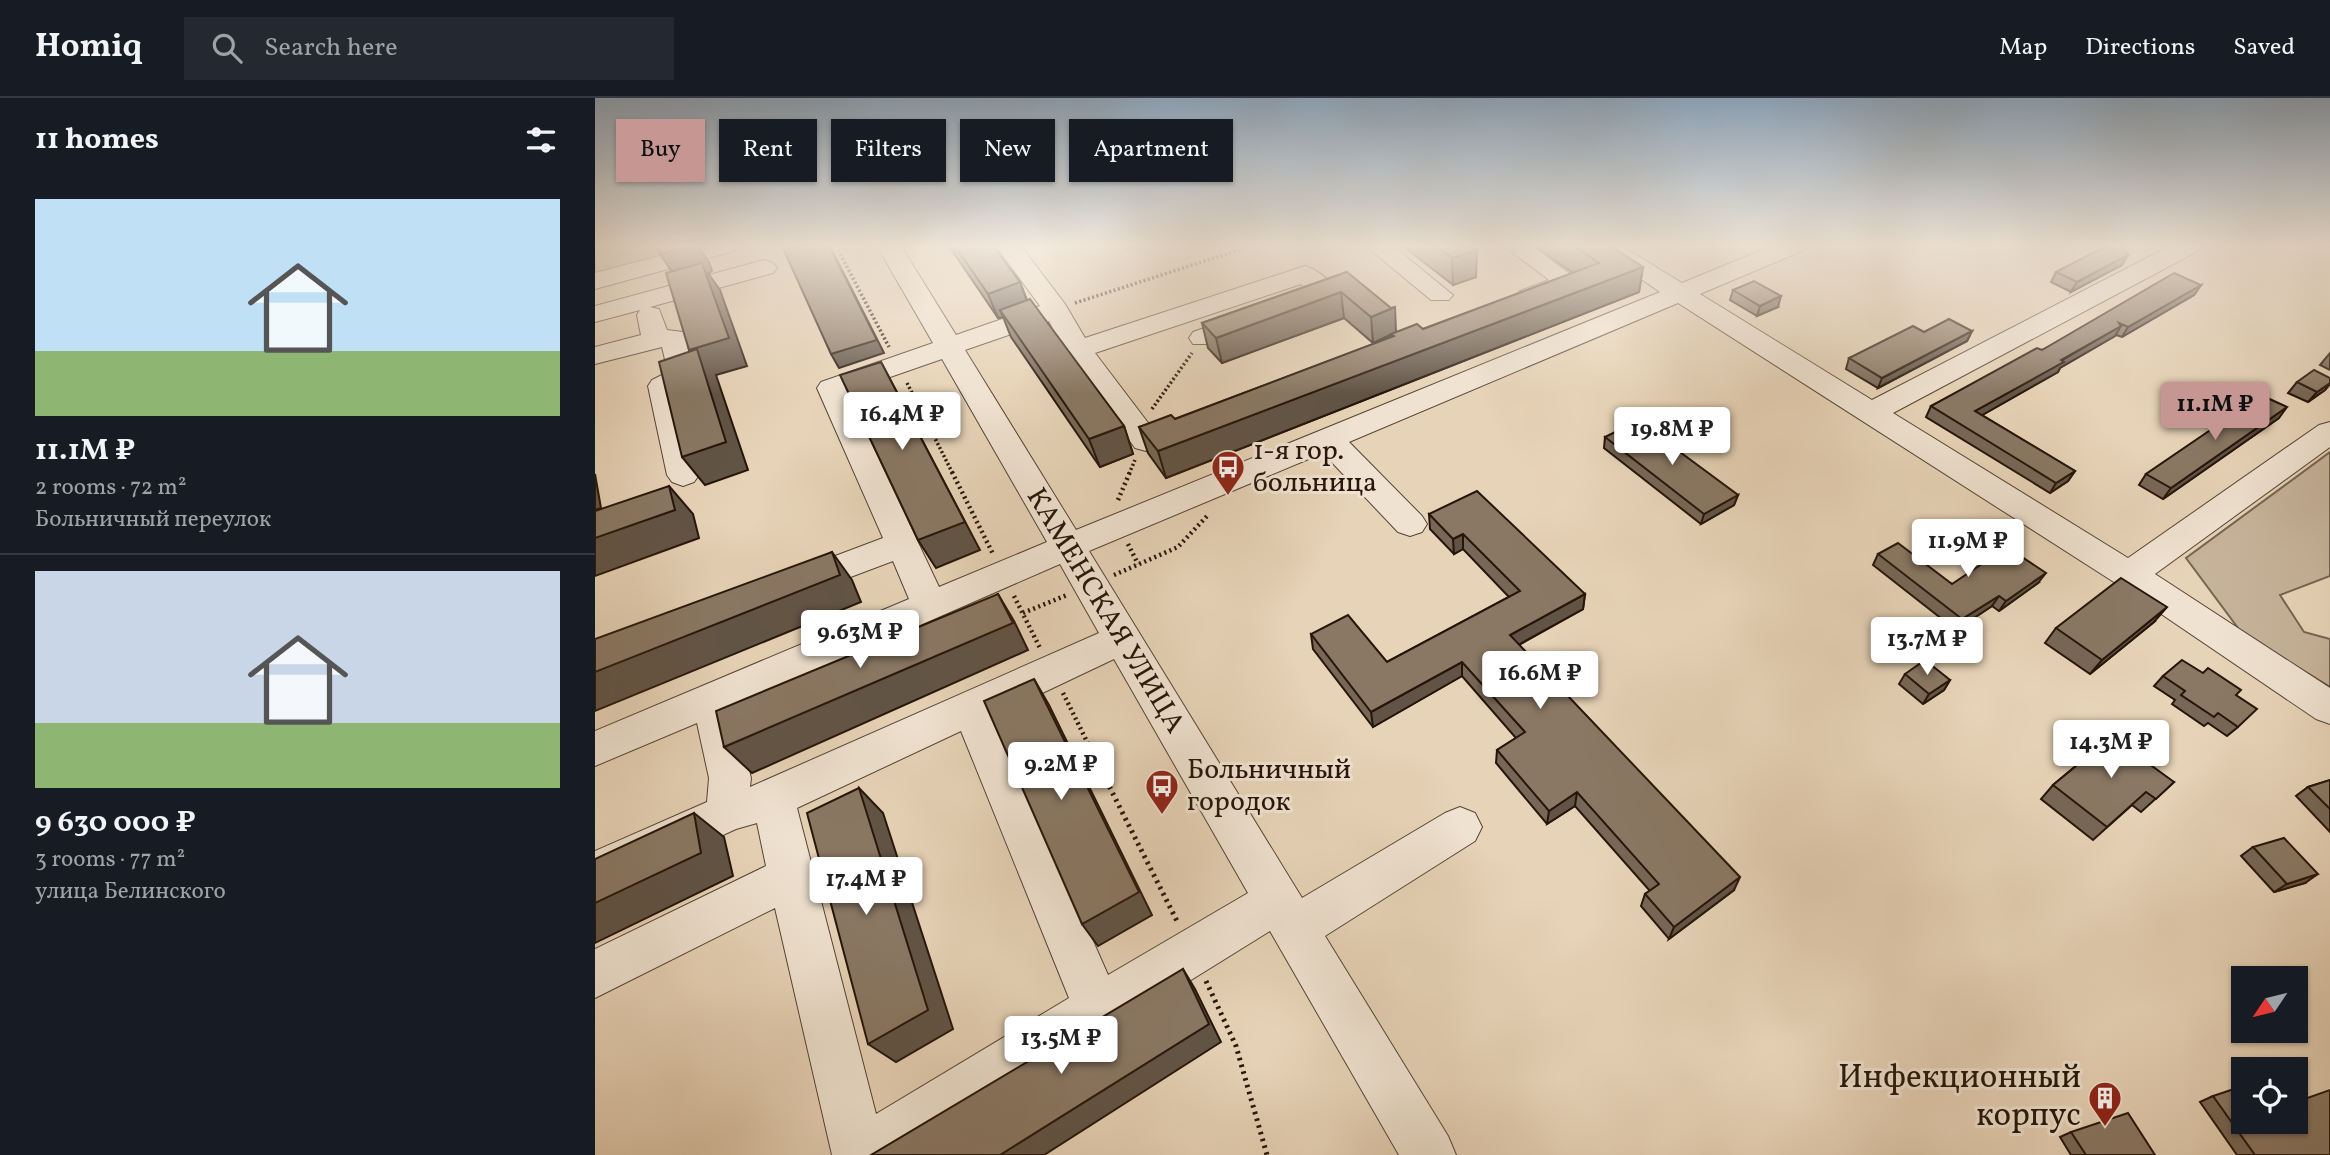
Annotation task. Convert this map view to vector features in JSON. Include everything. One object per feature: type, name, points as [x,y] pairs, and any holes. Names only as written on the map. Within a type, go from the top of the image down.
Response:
[{"type":"street","points":[[595,314],[664,295]]},
{"type":"street","name":"КАМЕНСКАЯ УЛИЦА","points":[[918,295],[1429,1155]]},
{"type":"street","points":[[1045,295],[1078,350],[1146,441],[1209,416]]},
{"type":"street","points":[[1078,350],[1241,295]]},
{"type":"street","points":[[1203,338],[1321,295]]},
{"type":"street","points":[[1504,307],[1534,295]]},
{"type":"street","points":[[595,749],[1067,547],[1673,295]]},
{"type":"street","points":[[1683,295],[2129,575],[2330,708]]},
{"type":"street","points":[[1869,414],[2095,295]]},
{"type":"street","points":[[647,300],[656,338]]},
{"type":"street","points":[[948,346],[1056,310]]},
{"type":"street","points":[[595,356],[656,338],[673,338],[683,375],[662,386],[683,475]]},
{"type":"street","points":[[2129,575],[2330,432]]},
{"type":"street","points":[[761,598],[902,544]]},
{"type":"street","points":[[595,873],[727,813],[773,799],[1122,639]]},
{"type":"street","points":[[712,699],[730,778],[727,813]]},
{"type":"street","points":[[971,708],[1098,1009]]},
{"type":"street","points":[[773,799],[860,1155],[1192,950],[1286,915],[1459,827]]},
{"type":"street","points":[[595,974],[790,877]]},
{"type":"lane","points":[[930,605],[831,388],[899,367],[948,346]]},
{"type":"lane","points":[[1328,439],[1411,524]]},
{"type":"path","points":[[1056,310],[1101,295]]},
{"type":"path","points":[[1137,430],[1203,338]]},
{"type":"path","points":[[1023,613],[1178,547],[1212,512]]},
{"type":"shaded area","points":[[2330,452],[2330,576],[2280,595],[2304,632],[2330,639],[2330,687],[2241,632],[2186,558]]},
{"type":"building","points":[[673,295],[714,295],[729,338],[689,350]]},
{"type":"building","points":[[804,295],[854,295],[877,340],[831,354]]},
{"type":"building","points":[[1281,295],[1332,295],[1216,338],[1202,323]]},
{"type":"building","points":[[1345,295],[1376,295],[1391,308],[1395,307],[1371,317]]},
{"type":"building","points":[[1513,295],[1568,295],[1158,451],[1139,427],[1171,415],[1175,419],[1394,336],[1391,334],[1417,324],[1423,329]]},
{"type":"building","points":[[1742,295],[1781,296],[1760,306]]},
{"type":"building","points":[[2136,295],[2183,295],[2128,327],[2119,323],[2121,326],[2061,360],[2064,362],[1975,411],[2075,471],[2056,483],[1931,406],[2037,348],[2042,350]]},
{"type":"building","points":[[1030,299],[1124,426],[1089,439],[1000,310]]},
{"type":"building","points":[[1949,319],[1972,331],[1882,378],[1849,358],[1913,326],[1924,332]]},
{"type":"building","points":[[697,349],[726,442],[682,457],[659,362]]},
{"type":"building","points":[[881,362],[965,522],[918,540],[840,375]]},
{"type":"building","points":[[2314,370],[2330,378],[2330,383],[2317,392],[2297,382]]},
{"type":"building","points":[[2263,396],[2287,407],[2171,488],[2146,474],[2228,418]]},
{"type":"building","points":[[1638,421],[1738,495],[1704,514],[1605,437]]},
{"type":"building","points":[[669,486],[675,510],[595,538],[595,511]]},
{"type":"building","points":[[1477,491],[1585,594],[1510,635],[1740,877],[1674,927],[1645,894],[1659,884],[1577,792],[1549,811],[1497,750],[1525,732],[1462,662],[1371,712],[1311,634],[1348,615],[1387,662],[1520,591],[1463,534],[1453,539],[1429,514]]},
{"type":"building","points":[[1898,543],[1952,584],[2007,547],[2046,573],[2006,601],[1999,596],[1962,619],[1878,554]]},
{"type":"building","points":[[832,552],[840,575],[595,672],[595,639]]},
{"type":"building","points":[[2121,578],[2167,607],[2102,660],[2056,628]]},
{"type":"building","points":[[998,594],[1013,623],[724,747],[716,711]]},
{"type":"building","points":[[1925,660],[1950,680],[1929,694],[1905,674]]},
{"type":"building","points":[[2182,660],[2203,673],[2208,668],[2241,690],[2236,695],[2257,709],[2238,727],[2218,713],[2214,717],[2181,695],[2185,691],[2163,676]]},
{"type":"building","points":[[1034,679],[1139,892],[1082,924],[984,701]]},
{"type":"building","points":[[2104,731],[2174,782],[2156,799],[2146,792],[2107,827],[2053,785],[2093,752],[2086,746]]},
{"type":"building","points":[[2330,780],[2330,809],[2308,787]]},
{"type":"building","points":[[859,788],[928,1010],[868,1044],[807,813]]},
{"type":"building","points":[[694,813],[701,853],[595,903],[595,859]]},
{"type":"building","points":[[2284,838],[2318,874],[2287,884],[2253,847]]},
{"type":"building","points":[[1183,969],[1209,1024],[1000,1155],[871,1155]]},
{"type":"building","points":[[2231,1090],[2231,1121],[2213,1096]]},
{"type":"building","points":[[2330,1090],[2330,1155],[2255,1155],[2240,1134],[2308,1134],[2308,1098]]},
{"type":"building","name":"Инфекционный корпус","points":[[2128,1113],[2155,1155],[2086,1155],[2071,1132]]},
{"type":"place","name":"1-я гор. больница","points":[[1228,497]]},
{"type":"place","name":"Больничный городок","points":[[1162,816]]},
{"type":"place","name":"Инфекционный корпус","points":[[2105,1128]]}]
